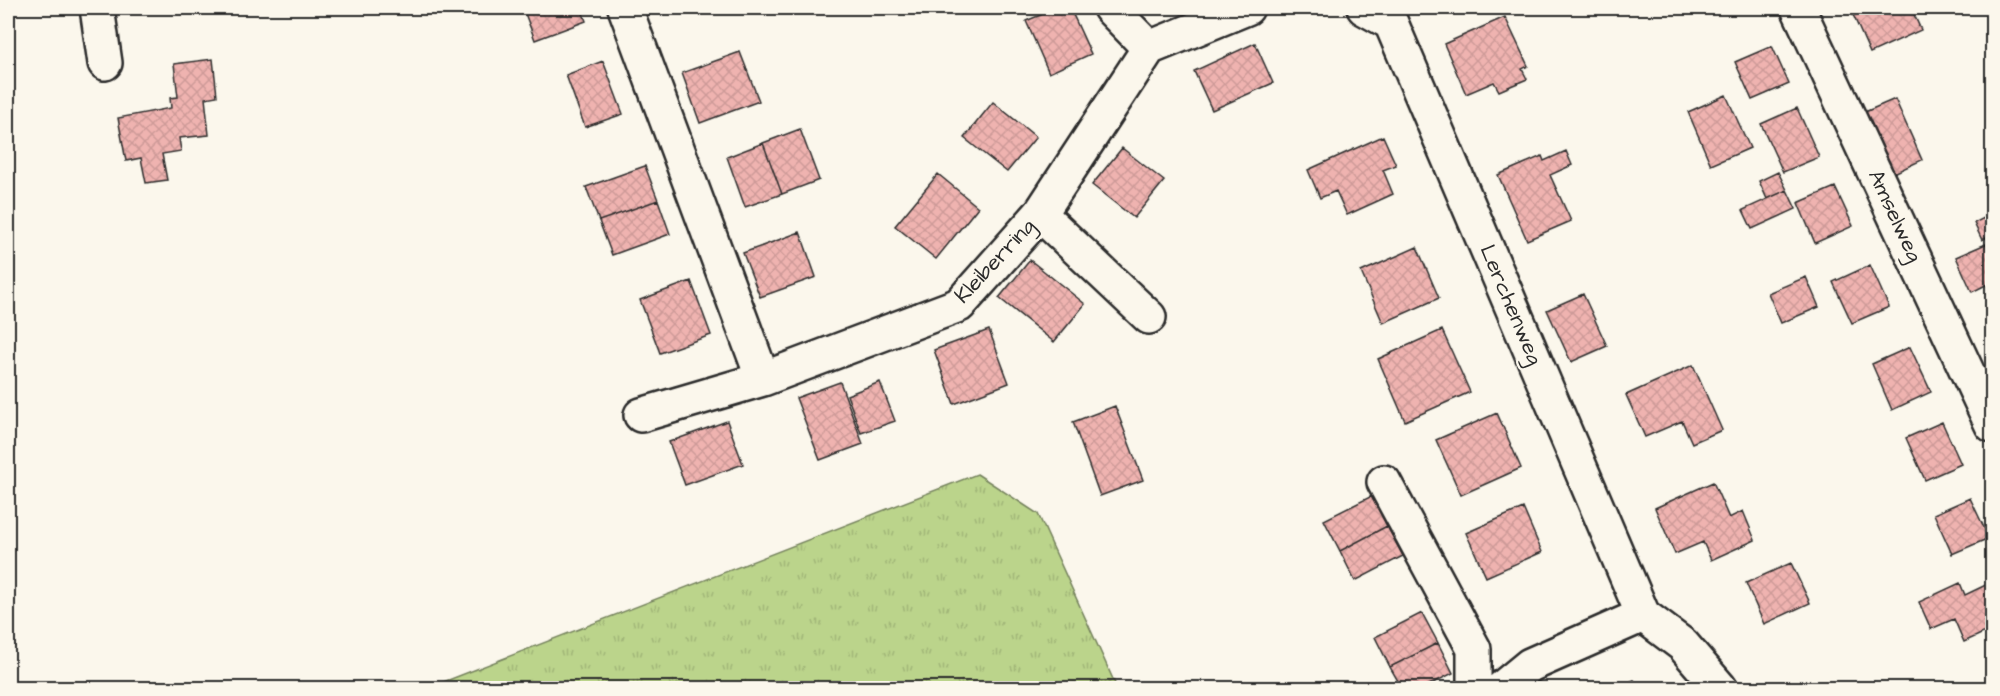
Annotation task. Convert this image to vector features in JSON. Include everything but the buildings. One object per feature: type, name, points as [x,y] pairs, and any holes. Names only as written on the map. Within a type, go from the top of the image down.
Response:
[{"type":"street","points":[[97,8],[105,63]]},
{"type":"street","points":[[625,8],[763,379]]},
{"type":"street","points":[[1110,8],[1149,48],[1247,8]]},
{"type":"street","name":"Lerchenweg","points":[[1364,8],[1391,23],[1643,615]]},
{"type":"street","name":"Amselweg","points":[[1798,8],[1992,425]]},
{"type":"street","name":"Kleiberring","points":[[641,415],[763,379],[959,305],[1040,214],[1149,48]]},
{"type":"street","points":[[1040,214],[1149,317]]},
{"type":"street","points":[[1384,482],[1474,649],[1474,688]]},
{"type":"street","points":[[1502,688],[1530,665],[1643,615],[1683,645],[1720,688]]},
{"type":"green space","points":[[977,474],[1038,514],[1117,688],[428,688]]}]
